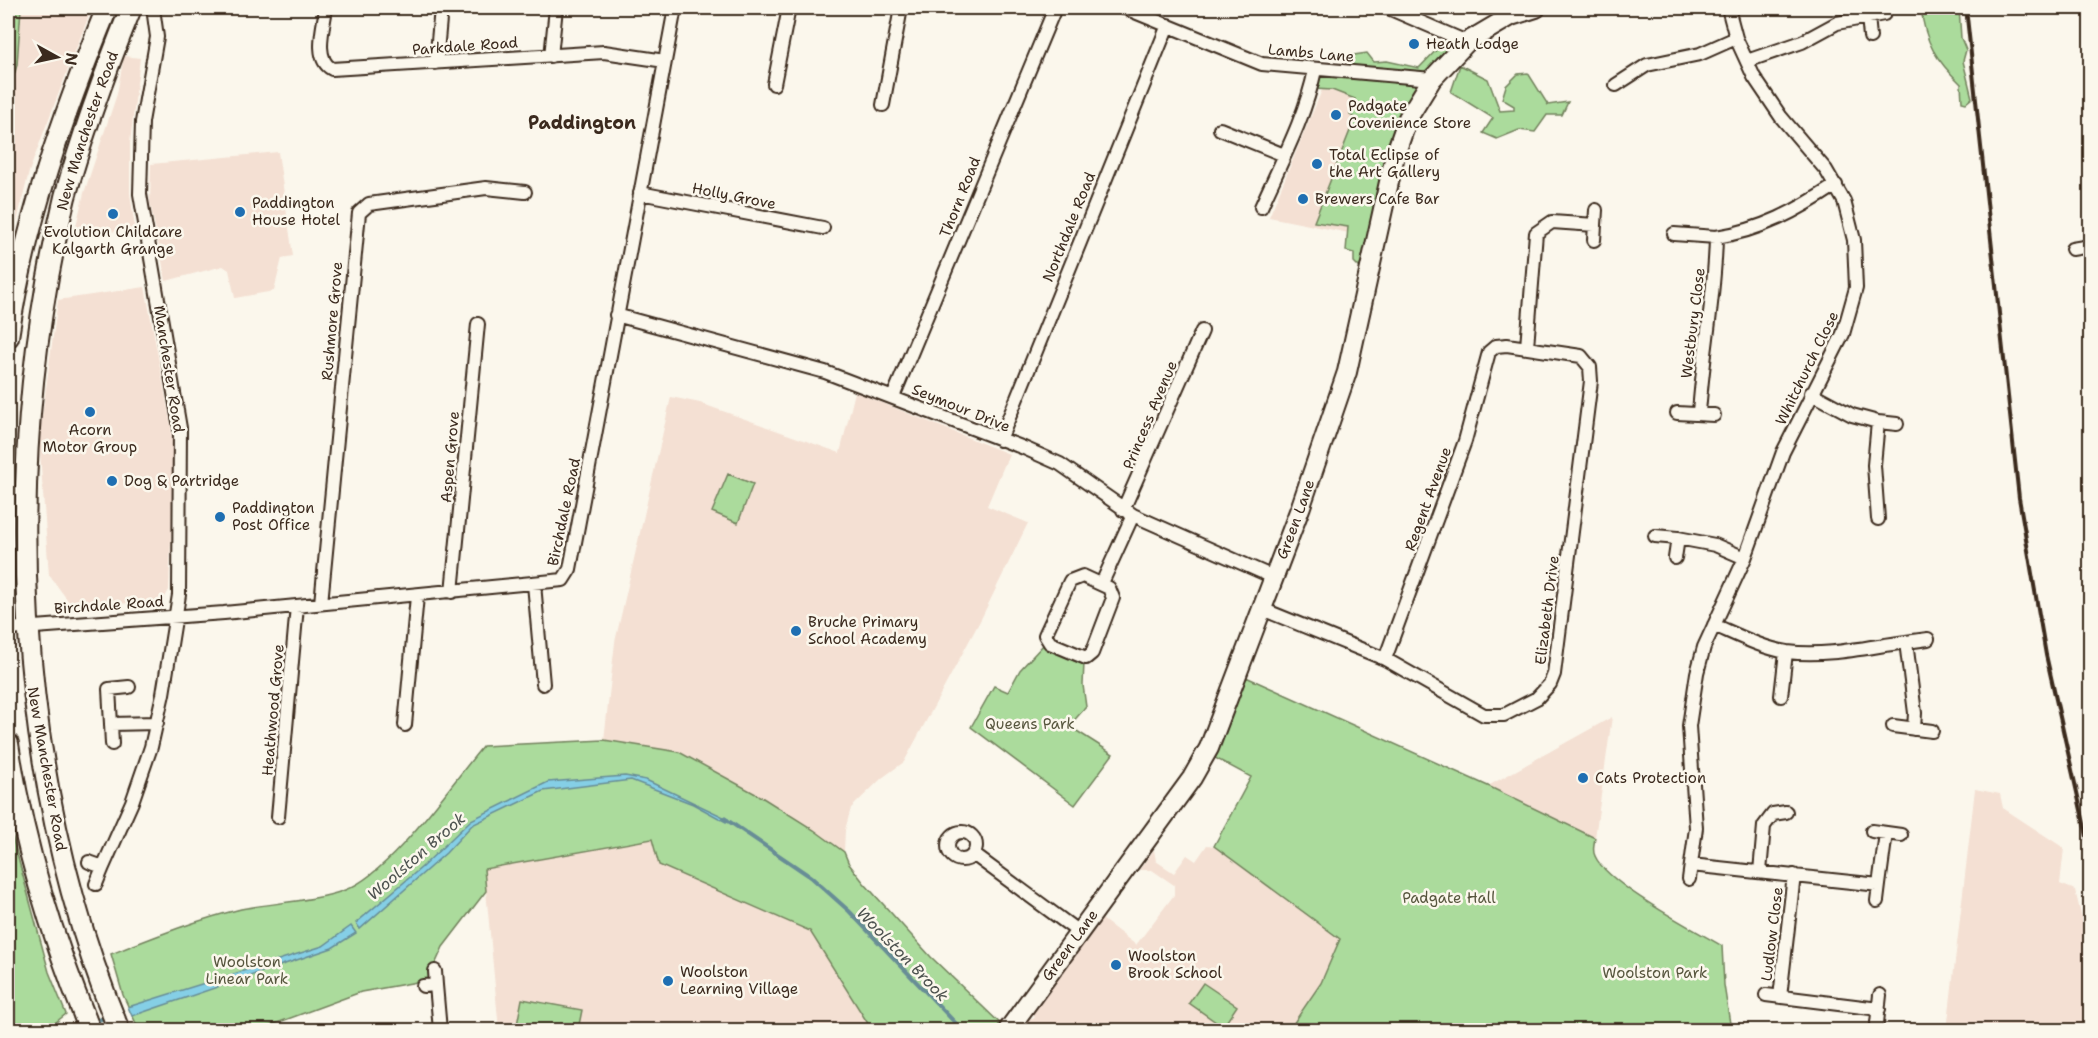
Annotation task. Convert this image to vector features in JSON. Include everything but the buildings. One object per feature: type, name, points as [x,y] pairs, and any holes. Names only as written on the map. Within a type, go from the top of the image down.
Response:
[{"type":"main road","name":"New Manchester Road","points":[[8,337],[33,212],[53,149],[107,8]]},
{"type":"main road","name":"New Manchester Road","points":[[119,1030],[75,907],[53,815],[16,628],[23,466],[33,354],[43,297],[64,199],[90,116],[130,8]]},
{"type":"main road","name":"New Manchester Road","points":[[8,744],[25,832],[45,909],[90,1030]]},
{"type":"street","name":"Manchester Road","points":[[96,884],[141,780],[157,723],[177,616],[180,428],[140,194],[142,122],[150,64],[155,55],[157,37],[153,8]]},
{"type":"street","name":"Parkdale Road","points":[[326,8],[321,52],[327,66],[339,69],[612,52],[665,61]]},
{"type":"street","points":[[436,63],[441,8]]},
{"type":"street","points":[[551,56],[556,8]]},
{"type":"street","name":"Birchdale Road","points":[[16,628],[417,596],[558,582],[568,575],[675,8]]},
{"type":"street","points":[[774,84],[789,8]]},
{"type":"street","points":[[883,105],[901,8]]},
{"type":"street","name":"Thorn Road","points":[[893,397],[1054,8]]},
{"type":"street","name":"Lambs Lane","points":[[1125,8],[1153,13],[1168,25],[1262,64],[1432,79]]},
{"type":"street","points":[[1388,8],[1467,42]]},
{"type":"street","name":"Green Lane","points":[[1008,1030],[1192,778],[1209,748],[1262,609],[1347,372],[1401,135],[1418,98],[1432,79],[1467,42],[1511,12],[1536,8]]},
{"type":"street","name":"Whitchurch Close","points":[[1689,879],[1696,828],[1689,726],[1697,673],[1714,625],[1745,558],[1783,452],[1843,334],[1856,288],[1854,240],[1844,201],[1817,159],[1781,117],[1747,62],[1736,38],[1728,8]]},
{"type":"street","points":[[1747,62],[1802,42],[1837,22],[1884,14]]},
{"type":"street","points":[[1869,16],[1870,37]]},
{"type":"street","name":"Northdale Road","points":[[1000,440],[1168,25]]},
{"type":"street","points":[[1616,85],[1636,80],[1657,61],[1700,54],[1736,38]]},
{"type":"street","points":[[1261,207],[1309,95],[1315,70]]},
{"type":"street","points":[[1220,129],[1284,155]]},
{"type":"street","points":[[1674,234],[1716,237],[1756,230],[1798,211],[1836,186]]},
{"type":"street","name":"Rushmore Grove","points":[[321,603],[359,213],[369,204],[486,188],[525,192]]},
{"type":"street","name":"Holly Grove","points":[[640,193],[823,228]]},
{"type":"street","points":[[1594,240],[1596,210]]},
{"type":"street","points":[[1527,347],[1536,233],[1540,227],[1552,222],[1595,225]]},
{"type":"street","name":"Westbury Close","points":[[1699,413],[1702,366],[1712,304],[1716,237]]},
{"type":"street","points":[[2072,249],[2091,246]]},
{"type":"street","name":"Seymour Drive","points":[[616,315],[825,372],[893,397],[1060,464],[1128,512],[1273,577]]},
{"type":"street","name":"Aspen Grove","points":[[453,592],[478,324]]},
{"type":"street","name":"Princess Avenue","points":[[1102,583],[1128,512],[1202,331]]},
{"type":"street","name":"Regent Avenue","points":[[1385,659],[1465,441],[1487,357],[1493,349],[1501,345],[1527,347]]},
{"type":"street","name":"Elizabeth Drive","points":[[1262,609],[1385,659],[1484,715],[1504,715],[1537,698],[1550,684],[1554,674],[1591,381],[1588,363],[1576,355],[1527,347]]},
{"type":"street","points":[[1811,393],[1852,415],[1897,424]]},
{"type":"street","points":[[1677,413],[1714,415]]},
{"type":"street","points":[[1878,422],[1874,465],[1878,519]]},
{"type":"street","points":[[1655,536],[1715,545],[1745,558]]},
{"type":"street","points":[[1675,558],[1677,538]]},
{"type":"street","points":[[1083,576],[1102,583],[1109,588],[1113,598],[1092,653],[1082,658],[1050,643],[1046,630],[1070,581],[1083,576]]},
{"type":"street","points":[[534,584],[543,684]]},
{"type":"street","points":[[405,725],[417,596]]},
{"type":"street","name":"Heathwood Grove","points":[[278,817],[297,606]]},
{"type":"street","points":[[1714,625],[1746,640],[1786,652],[1834,652],[1928,639]]},
{"type":"street","points":[[1906,642],[1915,714],[1914,729]]},
{"type":"street","points":[[1781,696],[1786,652]]},
{"type":"street","points":[[112,744],[109,689],[129,687]]},
{"type":"street","points":[[111,724],[157,723]]},
{"type":"street","points":[[1893,726],[1932,731]]},
{"type":"street","name":"Ludlow Close","points":[[1760,872],[1764,826],[1773,814],[1786,812]]},
{"type":"street","points":[[1872,831],[1901,835]]},
{"type":"street","points":[[1877,901],[1886,833]]},
{"type":"street","points":[[973,854],[1080,933]]},
{"type":"street","points":[[89,862],[104,867]]},
{"type":"street","name":"Ludlow Close","points":[[1691,865],[1879,885]]},
{"type":"street","name":"Ludlow Close","points":[[1780,997],[1794,875]]},
{"type":"street","points":[[435,970],[440,1030]]},
{"type":"street","points":[[423,986],[436,985]]},
{"type":"street","name":"Ludlow Close","points":[[1766,995],[1879,1009]]},
{"type":"street","points":[[1877,1023],[1880,995]]},
{"type":"shaded area","points":[[21,8],[92,8],[29,172],[17,221],[14,222],[8,212],[8,95],[17,65]]},
{"type":"shaded area","points":[[124,56],[140,58],[130,143],[130,193],[135,228],[73,238],[84,193],[117,94]]},
{"type":"shaded area","points":[[1327,78],[1416,83],[1369,237],[1269,217]]},
{"type":"shaded area","points":[[278,152],[293,256],[282,258],[274,291],[235,298],[229,270],[223,266],[166,281],[150,202],[151,164]]},
{"type":"shaded area","points":[[145,287],[171,425],[174,460],[169,590],[164,599],[156,602],[72,606],[49,575],[39,439],[58,300]]},
{"type":"shaded area","name":"Bruche Primary School Academy","points":[[855,392],[1009,454],[987,506],[1028,523],[981,619],[904,762],[882,778],[851,808],[845,830],[844,852],[763,798],[679,752],[604,740],[615,642],[671,397],[700,403],[840,453]]},
{"type":"shaded area","points":[[1612,717],[1595,838],[1488,786]]},
{"type":"shaded area","points":[[1975,789],[2000,794],[2003,808],[2064,848],[2060,884],[2075,890],[2090,952],[2090,1030],[1947,1030]]},
{"type":"shaded area","name":"Woolston Learning Village","points":[[652,839],[660,865],[810,931],[872,1030],[499,1030],[484,869]]},
{"type":"shaded area","points":[[1207,845],[1214,846],[1340,939],[1321,983],[1289,1030],[1018,1030],[1026,1020],[1035,1017],[1033,1014],[1102,919],[1136,945],[1174,895],[1174,885],[1152,870],[1139,870],[1154,850],[1156,861],[1174,873],[1187,855],[1196,861]]},
{"type":"green space","points":[[8,8],[21,8],[17,65],[8,95]]},
{"type":"green space","points":[[1921,8],[1959,8],[1961,38],[1966,50],[1963,61],[1972,98],[1966,103],[1962,102],[1961,84],[1938,59],[1933,50],[1925,31]]},
{"type":"green space","points":[[1446,40],[1458,47],[1418,88],[1361,269],[1354,262],[1354,253],[1346,251],[1348,227],[1314,222],[1355,118],[1350,115],[1355,99],[1332,90],[1314,89],[1318,72],[1348,65],[1354,55],[1367,53],[1374,62],[1387,61],[1419,68]]},
{"type":"green space","points":[[1460,65],[1488,79],[1500,111],[1514,110],[1514,106],[1502,99],[1506,86],[1518,74],[1528,73],[1548,105],[1568,102],[1562,115],[1547,115],[1535,132],[1519,130],[1497,139],[1483,133],[1493,118],[1451,92]]},
{"type":"green space","points":[[728,474],[753,484],[738,523],[712,512]]},
{"type":"green space","name":"Queens Park","points":[[1045,643],[1072,660],[1084,663],[1083,685],[1086,707],[1069,726],[1113,754],[1075,805],[971,727],[994,686],[1008,692],[1020,670]]},
{"type":"green space","name":"Padgate Hall","points":[[1246,677],[1488,786],[1595,838],[1593,850],[1595,856],[1616,879],[1652,905],[1722,946],[1724,985],[1731,1030],[1289,1030],[1321,983],[1340,939],[1214,846],[1251,777],[1215,758]]},
{"type":"green space","name":"Woolston Linear Park","points":[[604,740],[679,752],[763,798],[814,830],[844,852],[849,864],[864,883],[931,957],[1007,1030],[872,1030],[810,931],[659,865],[652,839],[484,869],[486,891],[443,947],[428,980],[361,992],[258,1030],[139,1030],[123,995],[111,954],[224,913],[321,897],[345,890],[363,881],[381,866],[419,826],[483,746]]},
{"type":"green space","points":[[8,821],[49,972],[66,1014],[46,1030],[8,1030]]},
{"type":"green space","points":[[1203,983],[1237,1006],[1223,1027],[1189,1003]]},
{"type":"green space","points":[[522,999],[582,1010],[578,1030],[516,1030]]},
{"type":"water","points":[[625,776],[646,780],[728,819],[726,822],[693,804],[631,780],[543,791],[472,825],[446,853],[360,929],[356,923],[422,867],[471,820],[548,782]]},
{"type":"water","points":[[351,926],[356,933],[332,948],[132,1016],[128,1007],[323,946]]},
{"type":"waterway","name":"Woolston Brook","points":[[724,818],[811,877],[849,911],[962,1030]]},
{"type":"waterway","name":"Woolston Brook","points":[[92,1022],[108,1017]]},
{"type":"waterway","name":"Woolston Brook","points":[[66,1030],[82,1025]]},
{"type":"railway","points":[[1966,8],[2019,498],[2046,655],[2090,850]]},
{"type":"place","name":"Heath Lodge","points":[[1414,44]]},
{"type":"place","name":"Padgate Covenience Store","points":[[1336,115]]},
{"type":"place","name":"Total Eclipse of the Art Gallery","points":[[1317,164]]},
{"type":"place","name":"Brewers Cafe Bar","points":[[1303,199]]},
{"type":"place","name":"Paddington House Hotel","points":[[240,212]]},
{"type":"place","name":"Evolution Childcare Kalgarth Grange","points":[[113,214]]},
{"type":"place","name":"Acorn Motor Group","points":[[90,412]]},
{"type":"place","name":"Dog & Partridge","points":[[112,481]]},
{"type":"place","name":"Paddington Post Office","points":[[220,517]]},
{"type":"place","name":"Bruche Primary School Academy","points":[[796,631]]},
{"type":"place","name":"Cats Protection","points":[[1583,778]]},
{"type":"place","name":"Woolston Brook School","points":[[1116,965]]},
{"type":"place","name":"Woolston Learning Village","points":[[668,981]]},
{"type":"district","name":"Paddington","points":[[582,123]]},
{"type":"park label","name":"Woolston Park","points":[[1655,973]]}]
